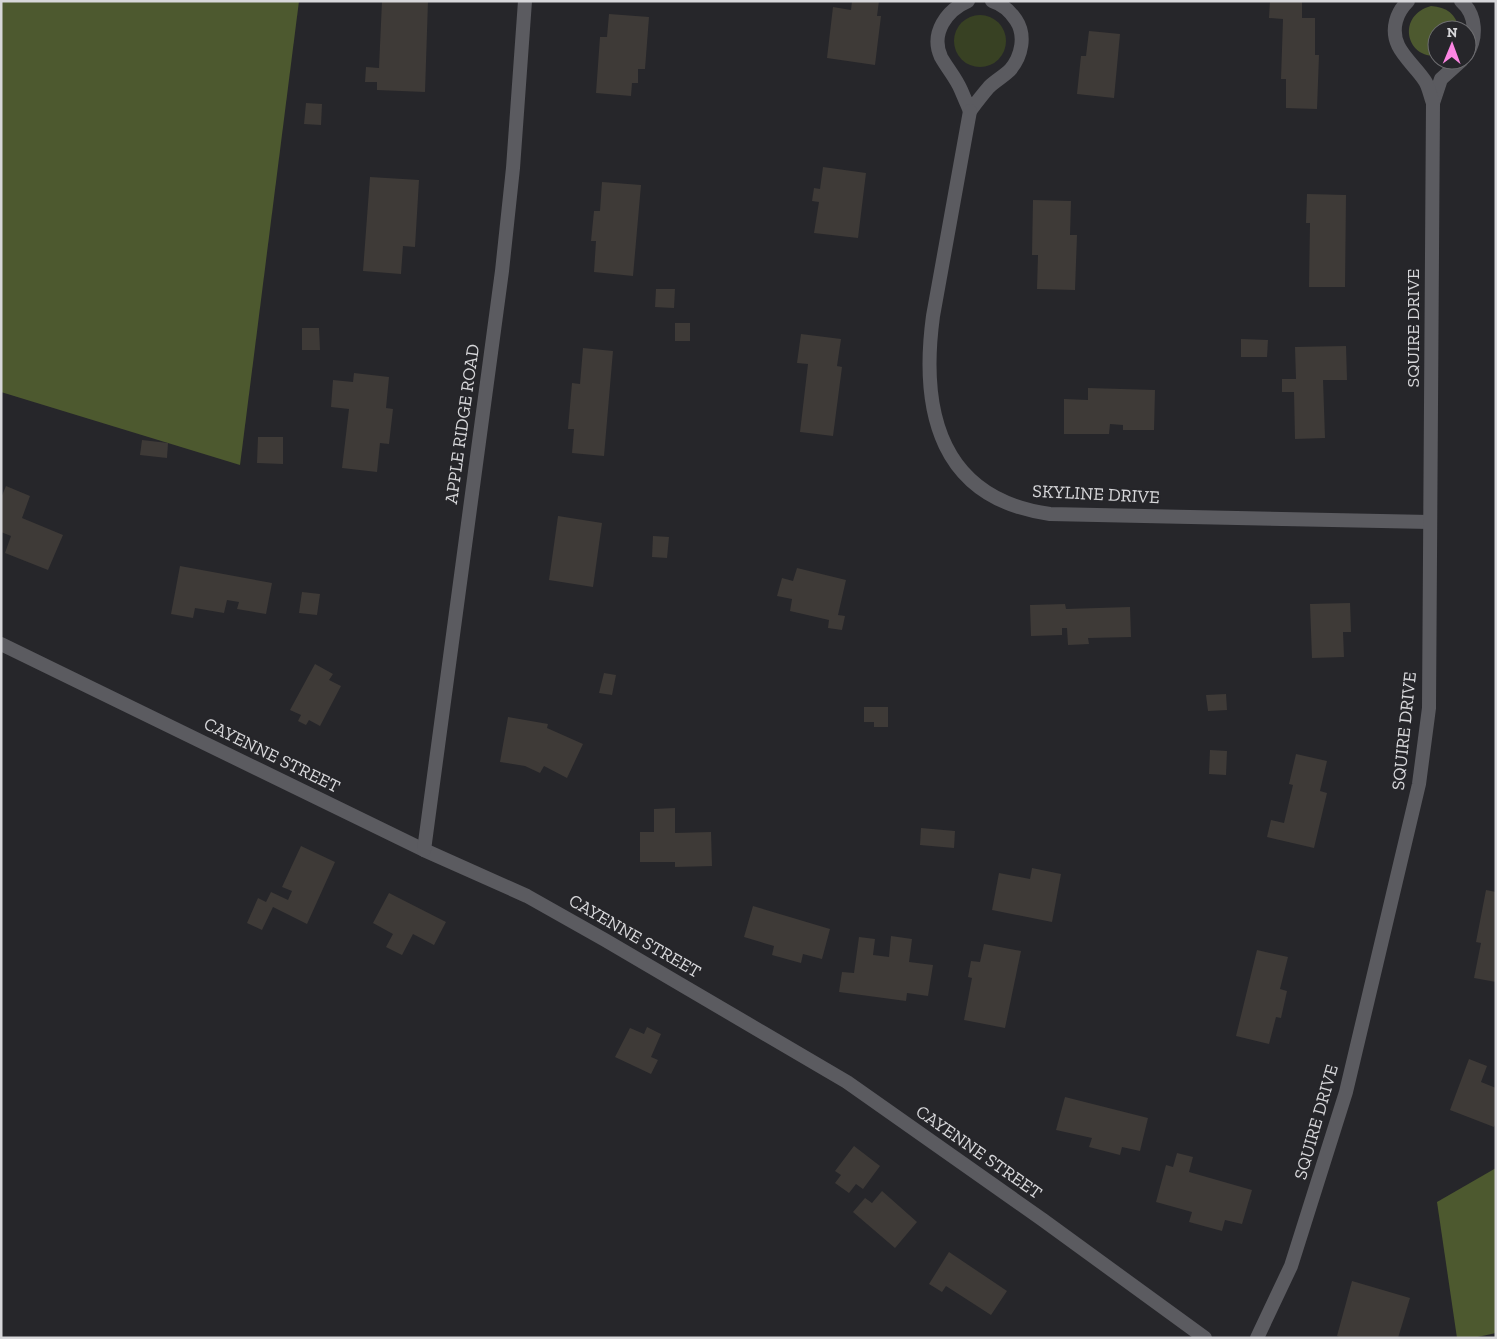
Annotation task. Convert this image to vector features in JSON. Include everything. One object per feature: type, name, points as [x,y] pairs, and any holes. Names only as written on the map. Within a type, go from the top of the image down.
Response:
[{"type":"street","name":"APPLE RIDGE ROAD","points":[[424,850],[502,271],[513,168],[525,1]]},
{"type":"street","points":[[968,1],[947,15],[940,28],[938,41],[940,55],[961,89],[970,111]]},
{"type":"street","name":"SKYLINE DRIVE","points":[[992,1],[1009,11],[1017,22],[1021,34],[1021,48],[1017,60],[1009,71],[982,94],[970,111],[933,316],[930,349],[933,401],[942,437],[949,455],[967,478],[1002,502],[1050,514],[1430,522]]},
{"type":"street","name":"SQUIRE DRIVE","points":[[1408,1],[1398,14],[1394,27],[1395,40],[1400,52],[1426,82],[1433,103]]},
{"type":"street","points":[[1461,1],[1472,15],[1473,20]]},
{"type":"street","name":"SQUIRE DRIVE","points":[[1257,1338],[1291,1266],[1346,1092],[1420,784],[1429,708],[1433,103],[1441,79],[1451,70]]},
{"type":"street","name":"CAYENNE STREET","points":[[1,644],[424,850],[528,896],[605,940],[847,1082],[1043,1220],[1205,1338]]},
{"type":"green space","points":[[1,1],[299,1],[240,465],[1,392]]},
{"type":"green space","points":[[1431,6],[1442,8],[1450,12],[1456,20],[1427,20],[1427,55],[1418,50],[1412,43],[1409,35],[1413,18],[1420,11]]},
{"type":"green space","points":[[980,15],[990,17],[998,23],[1004,31],[1006,41],[1004,51],[998,59],[990,65],[980,67],[970,65],[962,59],[956,51],[954,41],[956,31],[962,23],[970,17]]},
{"type":"green space","points":[[1496,1168],[1496,1333],[1473,1338],[1457,1338],[1437,1202]]},
{"type":"building","points":[[382,1],[428,1],[425,92],[377,90],[377,82],[365,82],[366,67],[379,68]]},
{"type":"building","points":[[852,1],[879,1],[877,16],[881,16],[875,65],[827,58],[833,7],[851,10]]},
{"type":"building","points":[[1270,1],[1302,1],[1302,18],[1315,18],[1315,55],[1319,55],[1317,109],[1286,108],[1286,79],[1281,79],[1283,19],[1269,18]]},
{"type":"building","points":[[609,14],[649,17],[645,69],[638,69],[638,83],[632,83],[631,96],[596,93],[600,37],[607,37]]},
{"type":"building","points":[[1089,31],[1120,34],[1114,98],[1077,94],[1081,56],[1086,56]]},
{"type":"building","points":[[306,103],[322,104],[321,125],[304,124]]},
{"type":"building","points":[[823,167],[866,173],[858,238],[814,233],[819,202],[812,201],[814,188],[820,189]]},
{"type":"building","points":[[370,177],[419,180],[415,247],[403,246],[401,274],[363,271]]},
{"type":"building","points":[[602,182],[641,185],[633,276],[594,272],[596,241],[591,241],[594,211],[600,211]]},
{"type":"building","points":[[1307,194],[1346,195],[1345,287],[1309,287],[1310,223],[1306,223]]},
{"type":"building","points":[[1033,200],[1071,201],[1070,235],[1077,235],[1075,290],[1037,289],[1038,255],[1032,255]]},
{"type":"building","points":[[656,289],[675,289],[674,308],[655,307]]},
{"type":"building","points":[[675,323],[690,323],[690,341],[675,341]]},
{"type":"building","points":[[302,328],[319,328],[320,350],[302,350]]},
{"type":"building","points":[[801,334],[841,339],[837,366],[842,367],[833,436],[800,432],[808,364],[797,363]]},
{"type":"building","points":[[1241,339],[1268,340],[1267,357],[1241,357]]},
{"type":"building","points":[[1346,346],[1347,380],[1323,380],[1325,438],[1295,439],[1294,392],[1282,392],[1282,379],[1296,379],[1295,347]]},
{"type":"building","points":[[583,348],[613,351],[604,456],[572,453],[574,429],[568,429],[572,383],[580,384]]},
{"type":"building","points":[[354,373],[389,377],[386,408],[393,409],[389,444],[380,443],[377,472],[342,468],[349,409],[331,407],[333,380],[353,382]]},
{"type":"building","points":[[1088,388],[1155,390],[1154,430],[1123,430],[1123,425],[1110,424],[1109,434],[1064,434],[1064,399],[1088,400]]},
{"type":"building","points":[[258,437],[283,437],[283,464],[257,463]]},
{"type":"building","points":[[142,440],[168,443],[167,458],[140,455]]},
{"type":"building","points":[[6,486],[30,496],[22,518],[63,535],[48,570],[5,553],[11,536],[1,532],[1,498]]},
{"type":"building","points":[[558,516],[602,523],[593,587],[549,580]]},
{"type":"building","points":[[653,536],[669,537],[667,558],[652,557]]},
{"type":"building","points":[[180,566],[272,583],[266,614],[237,609],[239,602],[227,600],[224,613],[195,608],[193,618],[171,614]]},
{"type":"building","points":[[797,568],[846,580],[838,615],[845,616],[842,630],[828,628],[829,620],[790,611],[792,599],[777,596],[782,578],[793,581]]},
{"type":"building","points":[[302,592],[320,594],[317,615],[299,613]]},
{"type":"building","points":[[1350,603],[1351,632],[1343,632],[1344,657],[1312,658],[1310,604]]},
{"type":"building","points":[[1065,604],[1066,609],[1130,607],[1131,637],[1088,638],[1089,644],[1068,645],[1067,628],[1062,628],[1062,635],[1031,636],[1030,605]]},
{"type":"building","points":[[315,664],[333,674],[329,680],[341,686],[320,726],[309,720],[306,725],[298,721],[301,715],[290,710]]},
{"type":"building","points":[[604,673],[616,675],[612,695],[599,693]]},
{"type":"building","points":[[1226,694],[1227,710],[1208,711],[1206,695]]},
{"type":"building","points":[[864,707],[888,707],[888,727],[874,727],[874,722],[864,722]]},
{"type":"building","points":[[508,717],[548,724],[547,728],[583,744],[567,778],[544,766],[540,773],[525,766],[500,762]]},
{"type":"building","points":[[1210,750],[1227,751],[1226,775],[1209,774]]},
{"type":"building","points":[[1296,754],[1327,761],[1320,791],[1327,793],[1314,848],[1267,837],[1271,820],[1284,823],[1293,785],[1289,784]]},
{"type":"building","points":[[675,808],[675,833],[711,832],[712,866],[675,867],[675,862],[640,862],[640,832],[654,832],[654,809]]},
{"type":"building","points":[[921,828],[955,831],[954,848],[920,845]]},
{"type":"building","points":[[301,846],[335,862],[307,924],[273,907],[262,930],[247,923],[258,898],[266,902],[271,892],[288,900],[292,891],[282,887]]},
{"type":"building","points":[[1032,868],[1061,874],[1052,922],[992,910],[999,873],[1030,879]]},
{"type":"building","points":[[1486,890],[1496,892],[1496,982],[1474,978],[1481,943],[1476,942]]},
{"type":"building","points":[[389,893],[446,922],[434,945],[413,934],[402,955],[386,947],[393,934],[373,923]]},
{"type":"building","points":[[753,906],[830,929],[822,959],[803,954],[801,963],[772,955],[774,946],[744,937]]},
{"type":"building","points":[[891,936],[912,939],[909,962],[933,965],[928,996],[907,993],[906,1001],[839,992],[842,972],[854,973],[859,937],[875,939],[873,955],[889,957]]},
{"type":"building","points":[[984,944],[1021,951],[1005,1028],[964,1020],[972,978],[968,977],[971,961],[980,962]]},
{"type":"building","points":[[1257,950],[1288,957],[1280,989],[1287,991],[1281,1018],[1276,1017],[1269,1044],[1236,1036]]},
{"type":"building","points":[[647,1027],[661,1034],[651,1057],[658,1060],[651,1074],[615,1057],[630,1028],[644,1034]]},
{"type":"building","points":[[1469,1059],[1487,1066],[1481,1082],[1496,1088],[1496,1123],[1494,1127],[1450,1110]]},
{"type":"building","points":[[1065,1097],[1148,1118],[1140,1151],[1122,1147],[1120,1155],[1089,1147],[1092,1138],[1056,1130]]},
{"type":"building","points":[[854,1146],[880,1166],[863,1189],[856,1184],[849,1193],[835,1183],[841,1175],[835,1171]]},
{"type":"building","points":[[1177,1153],[1193,1157],[1189,1172],[1252,1190],[1242,1224],[1225,1220],[1222,1231],[1189,1222],[1192,1212],[1156,1202],[1166,1165],[1173,1167]]},
{"type":"building","points":[[882,1191],[917,1222],[895,1248],[853,1212],[865,1198],[872,1203]]},
{"type":"building","points":[[949,1252],[1007,1291],[991,1315],[946,1286],[942,1292],[929,1284]]},
{"type":"building","points":[[1352,1281],[1410,1298],[1398,1338],[1343,1338],[1337,1336]]}]
